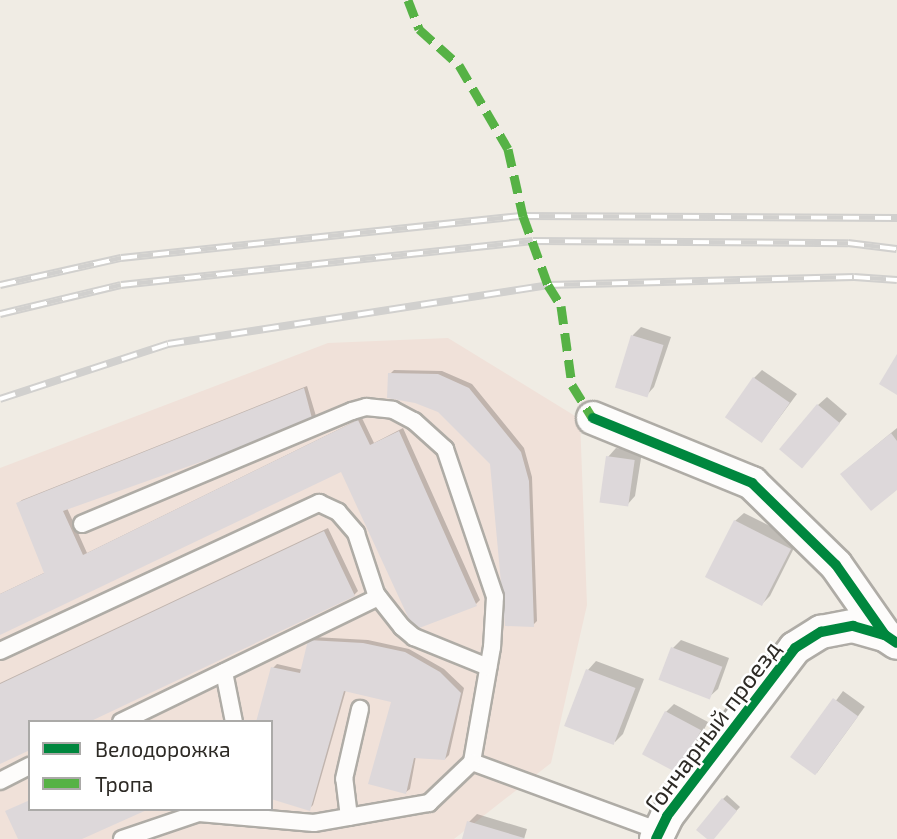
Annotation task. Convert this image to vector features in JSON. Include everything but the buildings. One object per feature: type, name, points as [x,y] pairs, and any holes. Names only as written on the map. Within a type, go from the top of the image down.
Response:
[{"type":"street","points":[[593,418],[752,483],[836,565],[891,639]]},
{"type":"street","name":"Гончарный проезд","points":[[658,835],[667,816],[794,648],[821,632],[853,625],[891,639]]},
{"type":"lane","points":[[82,524],[352,411],[366,407],[393,410],[414,421],[445,449],[495,597],[488,667],[472,762],[429,803],[314,823],[201,811],[122,839]]},
{"type":"lane","points":[[0,651],[319,503],[338,512],[356,533],[378,597],[392,616],[414,637],[488,667]]},
{"type":"lane","points":[[125,720],[378,597]]},
{"type":"lane","points":[[224,671],[234,720]]},
{"type":"lane","points":[[349,817],[344,779],[360,709]]},
{"type":"lane","points":[[472,762],[658,835]]},
{"type":"lane","points":[[0,781],[28,767]]},
{"type":"shaded area","points":[[448,338],[580,419],[587,605],[551,763],[454,839],[0,839],[0,468],[328,343]]},
{"type":"railway","points":[[0,285],[121,258],[523,216],[897,218]]},
{"type":"railway","points":[[0,314],[121,285],[533,241],[848,243],[897,249]]},
{"type":"railway","points":[[0,399],[168,344],[548,285],[854,277],[897,280]]},
{"type":"marked path","points":[[408,0],[419,29],[459,65],[508,149],[523,216],[548,285],[561,306],[572,385],[593,418]]},
{"type":"cycle path","points":[[593,418],[752,483],[836,565],[885,635],[897,643]]},
{"type":"cycle path","points":[[656,839],[667,816],[795,648],[821,632],[853,626],[885,635]]}]
